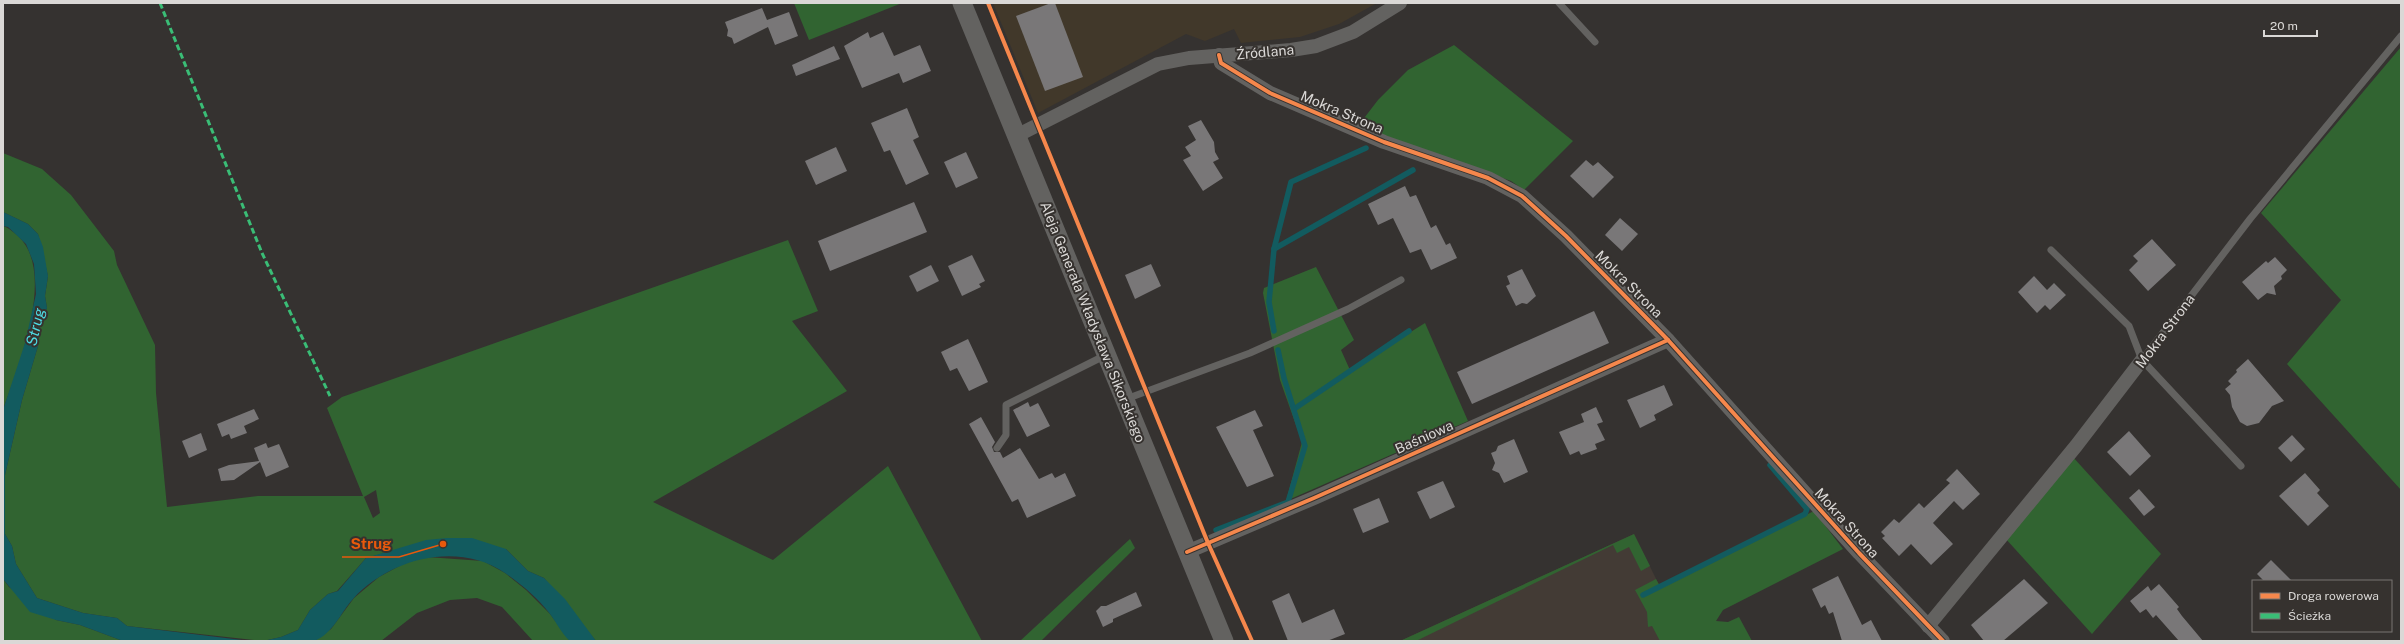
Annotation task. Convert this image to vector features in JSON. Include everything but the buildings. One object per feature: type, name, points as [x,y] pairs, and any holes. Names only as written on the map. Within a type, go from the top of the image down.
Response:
[{"type":"main road","name":"Aleja Generała Władysława Sikorskiego","points":[[962,3],[1224,641]]},
{"type":"street","name":"Źródlana","points":[[1016,136],[1158,64],[1172,60],[1291,50],[1316,46],[1353,32],[1400,3]]},
{"type":"street","name":"Mokra Strona","points":[[1219,55],[1221,63],[1270,93],[1384,142],[1488,178],[1512,190],[1566,236],[1668,340],[1854,548],[1943,641]]},
{"type":"street","name":"Baśniowa","points":[[1187,552],[1314,498],[1668,340]]},
{"type":"street","name":"Mokra Strona","points":[[1928,626],[2076,446],[2142,360]]},
{"type":"lane","points":[[1559,3],[1596,42]]},
{"type":"lane","name":"Mokra Strona","points":[[2142,360],[2250,219],[2401,36]]},
{"type":"lane","points":[[2052,250],[2129,326],[2142,360],[2241,466]]},
{"type":"lane","points":[[1124,400],[1250,353],[1348,309],[1401,280]]},
{"type":"lane","points":[[997,448],[1006,435],[1006,405],[1106,355]]},
{"type":"shaded area","points":[[993,3],[1377,3],[1339,24],[1300,37],[1241,43],[1234,29],[1205,41],[1186,34],[1038,113]]},
{"type":"shaded area","points":[[1634,534],[1661,589],[1676,641],[1400,641]]},
{"type":"green space","points":[[794,3],[902,3],[809,40]]},
{"type":"green space","points":[[1454,45],[1573,141],[1524,190],[1511,181],[1358,126],[1378,100],[1408,70]]},
{"type":"green space","points":[[2401,47],[2401,490],[2287,364],[2341,300],[2261,213]]},
{"type":"green space","points":[[3,153],[42,169],[71,195],[114,251],[117,265],[155,345],[156,393],[167,507],[258,496],[363,496],[327,408],[342,397],[788,240],[818,311],[792,321],[847,391],[653,502],[773,560],[888,466],[982,641],[596,641],[544,578],[528,571],[506,549],[392,551],[366,558],[337,591],[328,594],[310,610],[298,630],[281,637],[263,641],[127,626],[117,618],[83,613],[37,598],[16,564],[12,546],[5,534],[5,475],[22,400],[38,346],[40,323],[47,308],[45,296],[48,276],[38,234],[28,224],[3,212]],"holes":[[[376,490],[380,513],[373,518],[364,497]]]},
{"type":"green space","points":[[3,226],[18,236],[29,252],[34,272],[34,296],[31,320],[25,346],[3,410]]},
{"type":"green space","points":[[1316,267],[1354,340],[1341,350],[1350,370],[1425,323],[1468,421],[1286,501],[1302,442],[1280,380],[1263,293],[1264,288]]},
{"type":"green space","points":[[2072,456],[2161,554],[2092,634],[2005,538]]},
{"type":"green space","points":[[1814,511],[1843,549],[1723,610],[1716,621],[1728,622],[1739,617],[1752,641],[1660,641],[1652,626],[1648,627],[1647,612],[1635,590],[1656,579],[1661,588]]},
{"type":"green space","points":[[1634,534],[1650,566],[1641,571],[1629,547],[1617,553],[1613,545],[1416,641],[1400,641]]},
{"type":"green space","points":[[1130,539],[1135,548],[1041,641],[1020,641]]},
{"type":"green space","points":[[427,557],[483,561],[505,573],[526,590],[550,614],[570,641],[533,641],[502,607],[477,598],[450,600],[417,613],[381,641],[314,641],[331,629],[354,598],[379,577],[405,563]]},
{"type":"green space","points":[[3,579],[9,587],[56,620],[80,625],[123,641],[3,641]]},
{"type":"water","points":[[3,212],[28,224],[38,234],[43,247],[48,276],[45,296],[47,308],[40,323],[38,346],[22,400],[5,475],[5,534],[12,546],[16,564],[37,598],[83,613],[117,618],[127,626],[250,641],[123,641],[80,625],[56,620],[30,612],[3,579],[3,410],[25,343],[36,294],[34,264],[26,244],[8,227],[3,226]]},
{"type":"water","points":[[472,538],[506,549],[528,571],[544,578],[565,599],[596,641],[570,641],[541,603],[505,573],[486,563],[467,558],[446,556],[405,564],[386,573],[368,585],[353,599],[332,628],[321,638],[310,642],[263,641],[281,637],[298,630],[310,610],[328,594],[338,591],[366,558],[426,540]]},
{"type":"waterway","points":[[1274,331],[1269,302],[1274,249],[1291,182],[1366,148]]},
{"type":"waterway","points":[[1274,249],[1413,170]]},
{"type":"waterway","points":[[1294,409],[1409,331]]},
{"type":"waterway","points":[[1216,530],[1288,502],[1305,446],[1284,378],[1278,350]]},
{"type":"waterway","points":[[1643,595],[1805,514],[1807,509],[1770,465]]},
{"type":"marked path","points":[[160,3],[262,253],[330,396]]},
{"type":"cycle path","points":[[988,3],[1208,543],[1252,641]]},
{"type":"cycle path","points":[[1219,55],[1221,63],[1270,93],[1384,142],[1488,178],[1522,196],[1566,236],[1668,340],[1859,553],[1943,641]]},
{"type":"cycle path","points":[[1187,552],[1314,498],[1668,340]]},
{"type":"place","name":"Strug","points":[[443,544]]}]
